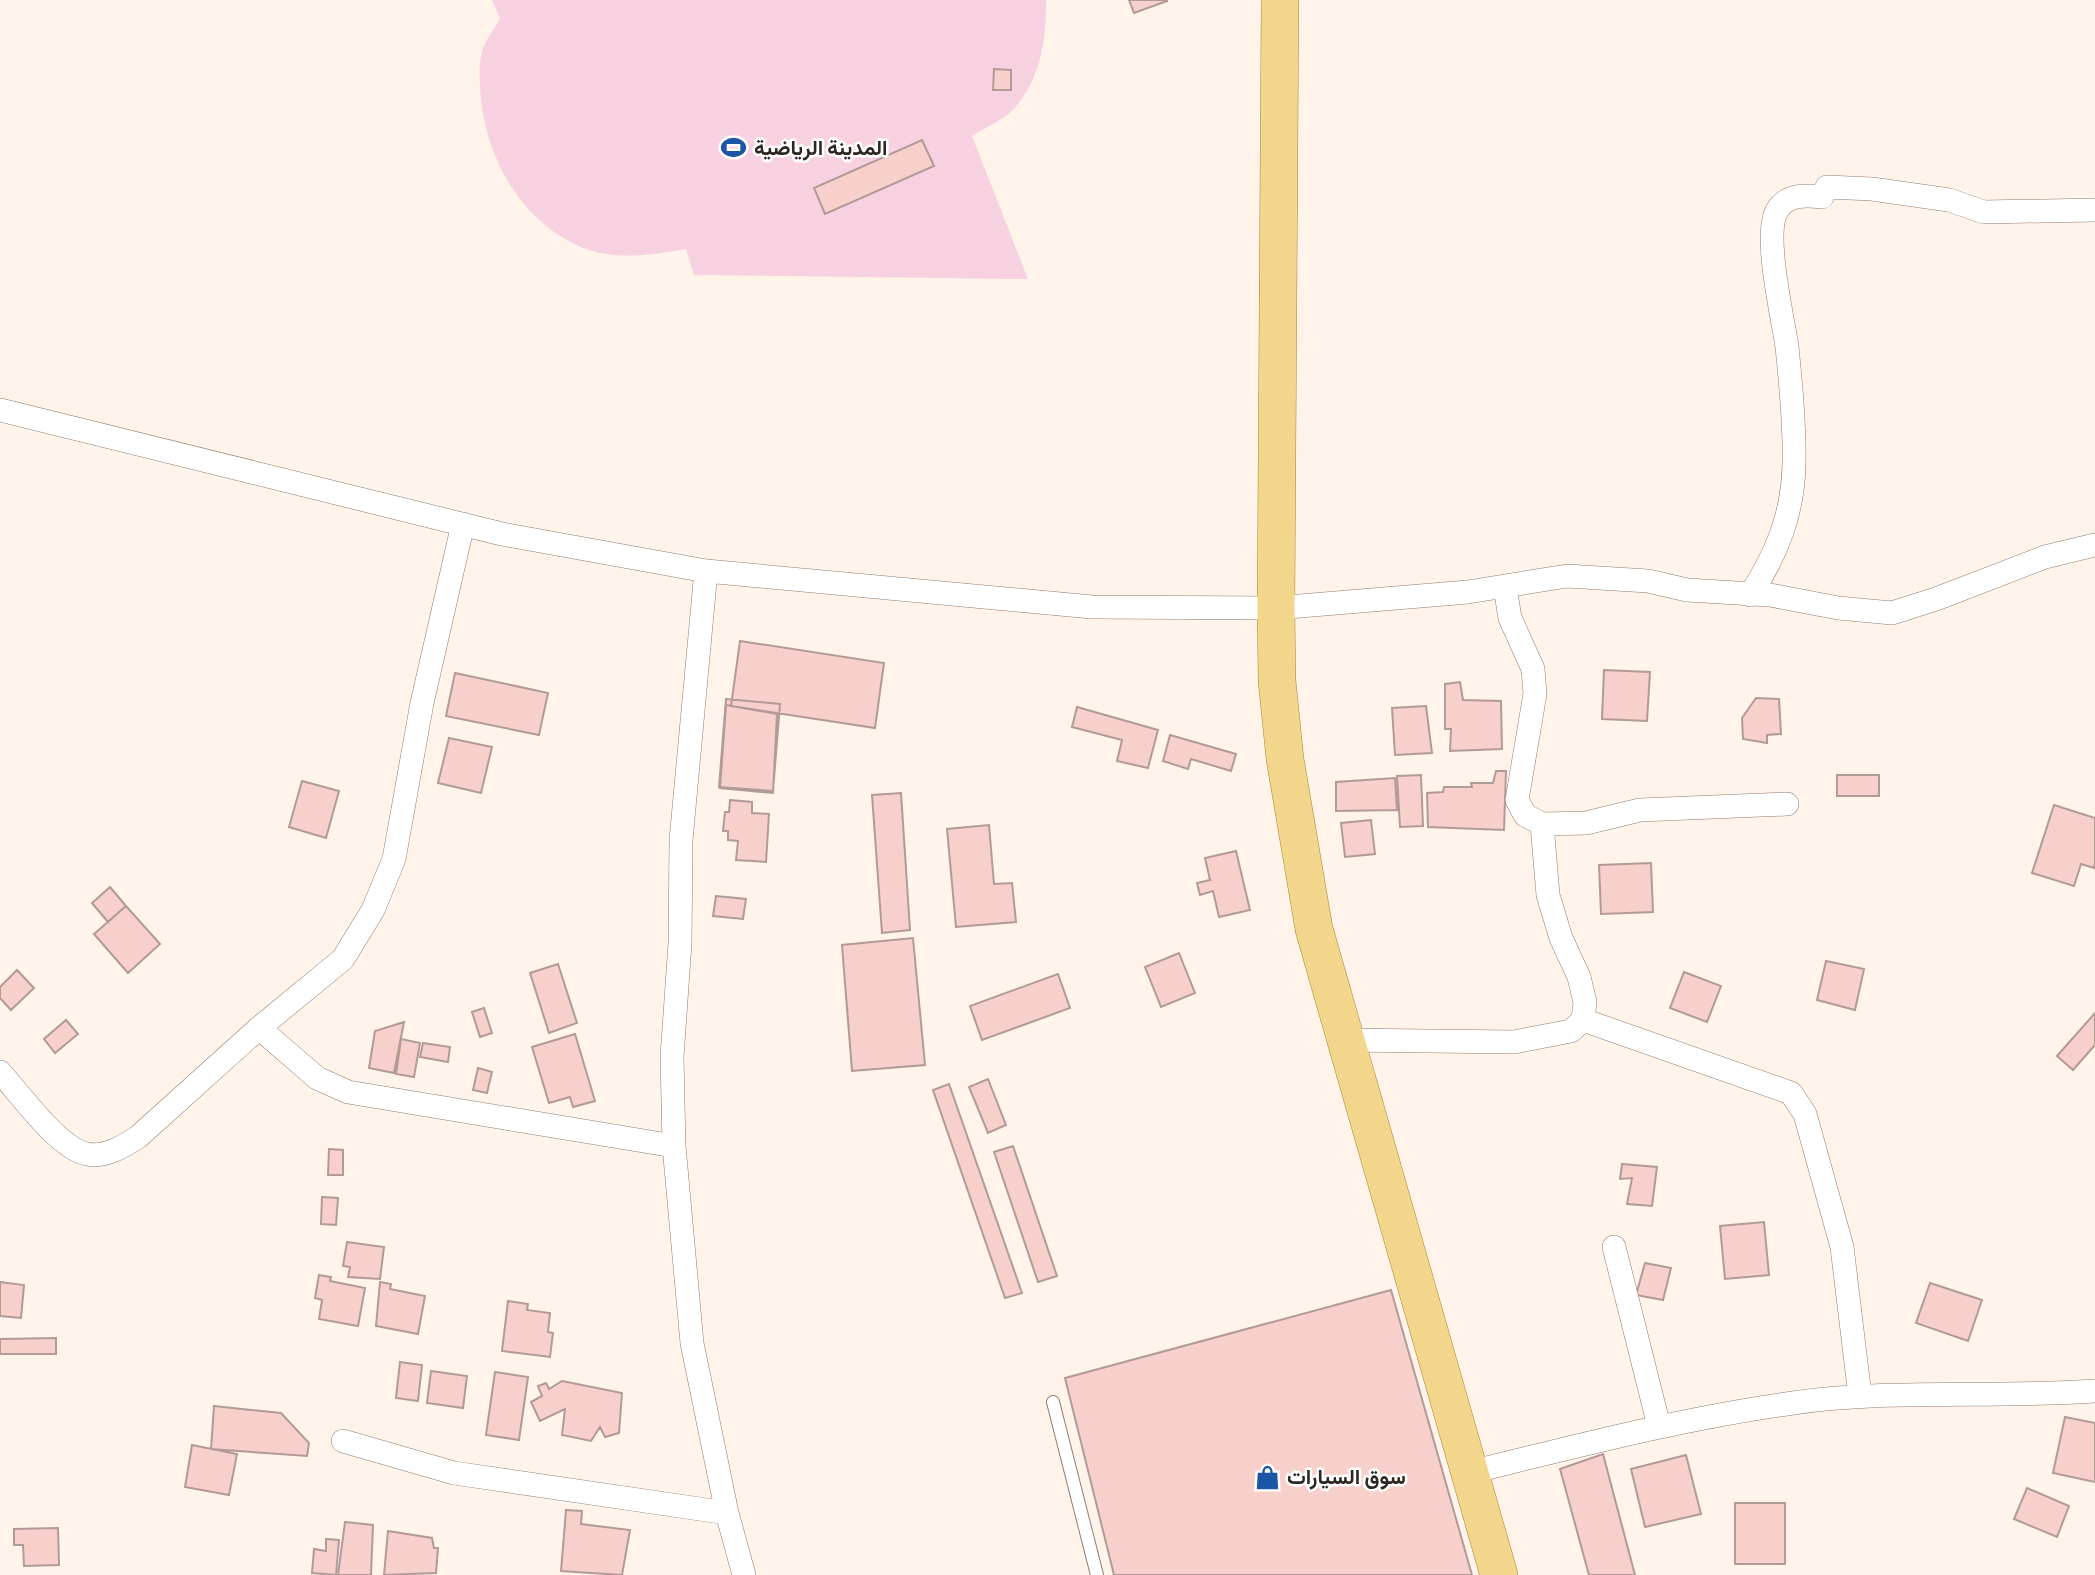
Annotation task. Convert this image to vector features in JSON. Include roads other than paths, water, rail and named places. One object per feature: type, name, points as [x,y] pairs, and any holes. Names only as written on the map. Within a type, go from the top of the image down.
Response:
[{"type":"main road","points":[[1280,0],[1276,608],[1278,681],[1285,759],[1314,929],[1499,1575]]},
{"type":"street","points":[[1750,595],[1773,560],[1781,538],[1794,466],[1787,346],[1772,246],[1773,222],[1778,209],[1791,198],[1804,195],[1822,197],[1827,187],[1872,189],[1949,200],[1984,212],[2095,210]]},
{"type":"street","points":[[0,410],[463,524],[706,571],[1092,607],[1276,608],[1505,587],[1567,576],[1588,576],[1892,613],[2045,557],[2095,545]]},
{"type":"street","points":[[0,1072],[70,1148],[89,1155],[117,1150],[138,1137],[260,1028],[343,959],[373,910],[394,859],[422,703],[463,524]]},
{"type":"street","points":[[706,571],[681,840],[680,943],[672,1057],[674,1146],[692,1343],[727,1513],[744,1575]]},
{"type":"street","points":[[1505,587],[1510,618],[1533,669],[1535,694],[1517,800],[1525,815],[1542,824],[1586,823],[1640,810],[1787,804]]},
{"type":"street","points":[[1344,1040],[1514,1042],[1571,1031],[1583,1020],[1585,1002],[1579,977],[1562,938],[1548,895],[1542,824]]},
{"type":"street","points":[[1583,1020],[1791,1093],[1797,1100],[1805,1114],[1842,1247],[1860,1396]]},
{"type":"street","points":[[260,1028],[317,1078],[348,1092],[674,1146]]},
{"type":"street","points":[[1614,1247],[1658,1426]]},
{"type":"street","points":[[1471,1472],[1658,1426],[1792,1403],[1860,1396],[1979,1396],[2095,1391]]},
{"type":"street","points":[[343,1441],[454,1473],[727,1513]]},
{"type":"lane","points":[[1053,1402],[1097,1575]]},
{"type":"place","name":"المدينة الرياضية","points":[[734,148]]},
{"type":"place","name":"سوق السيارات","points":[[1267,1477]]}]
